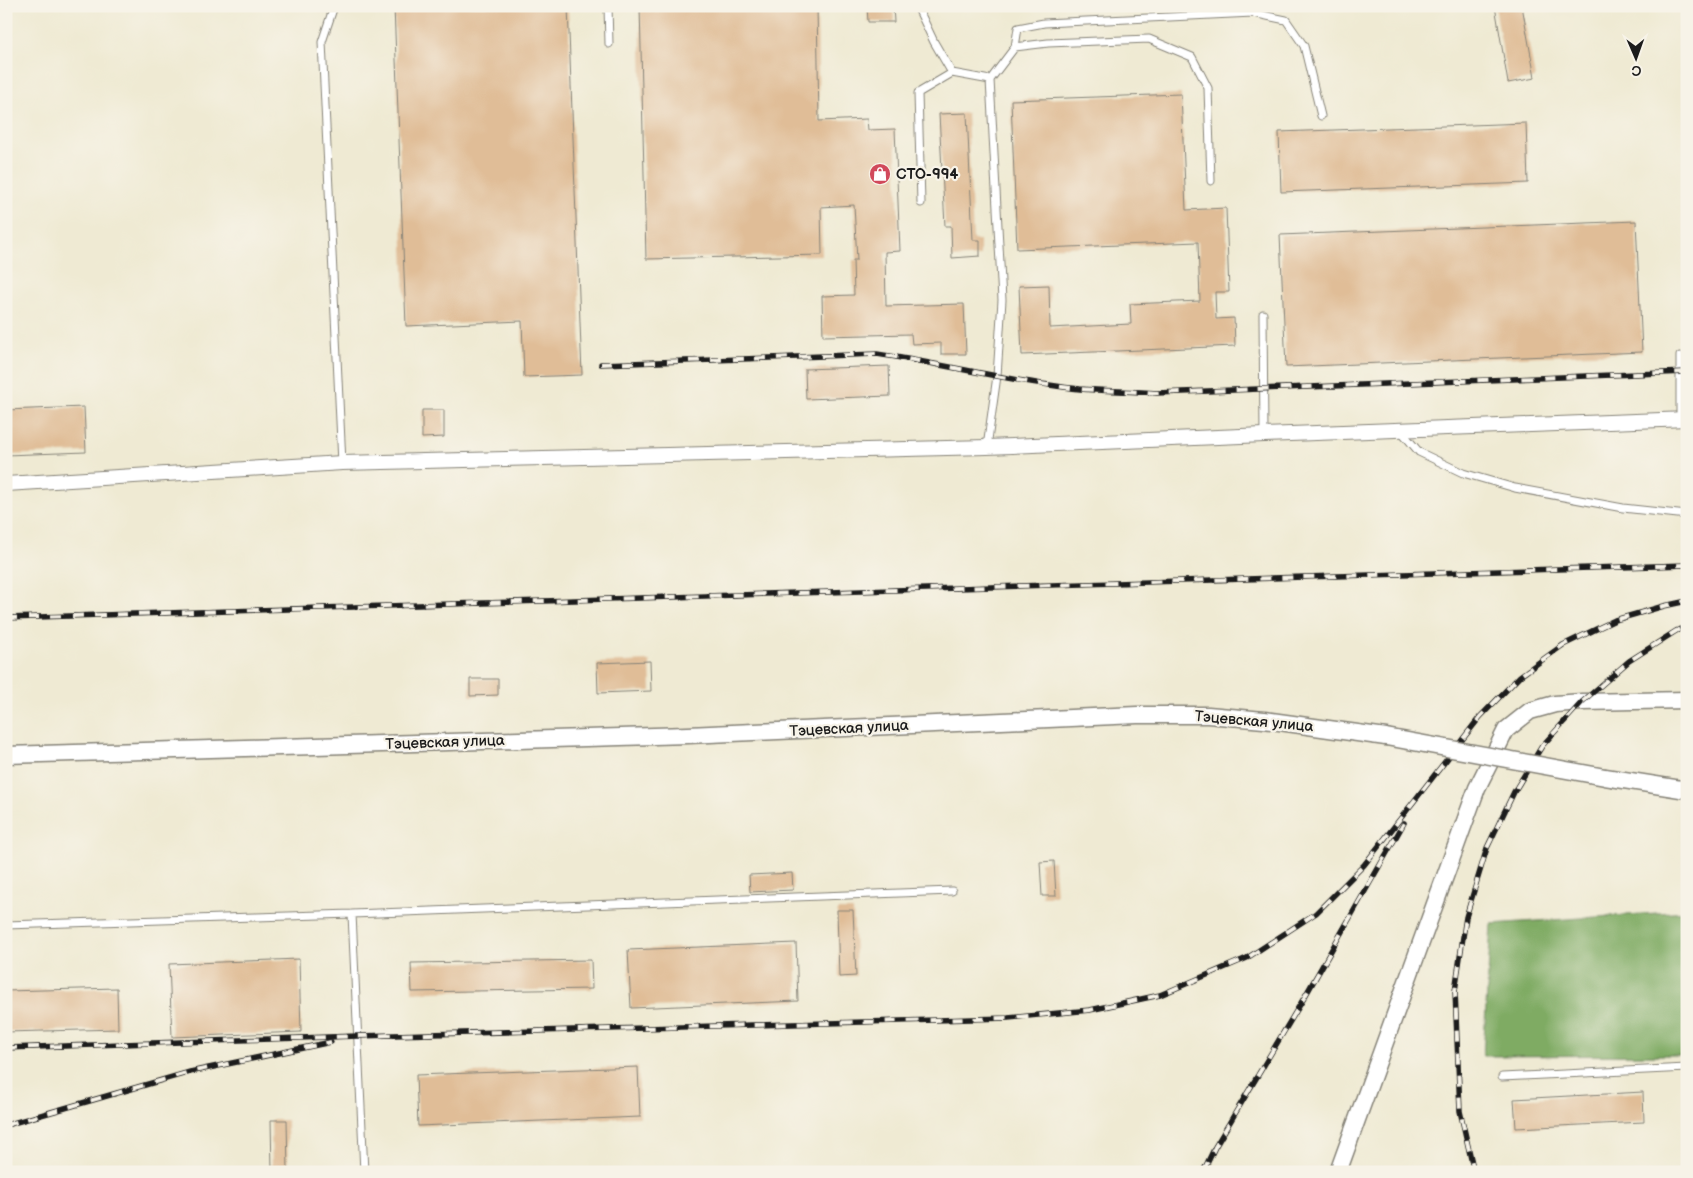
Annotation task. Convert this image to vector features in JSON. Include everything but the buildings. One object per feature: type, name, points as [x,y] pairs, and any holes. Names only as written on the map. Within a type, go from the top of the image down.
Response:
[{"type":"street","points":[[6,484],[342,463],[987,447],[1684,419]]},
{"type":"street","points":[[1338,1172],[1477,788],[1506,730],[1530,711],[1554,704],[1687,700]]},
{"type":"street","name":"Тэцевская улица","points":[[6,755],[688,735],[1137,715],[1208,715],[1264,720],[1386,737],[1687,790]]},
{"type":"lane","points":[[334,6],[322,42],[342,463]]},
{"type":"lane","points":[[608,6],[609,44]]},
{"type":"lane","points":[[916,6],[952,73]]},
{"type":"lane","points":[[987,447],[997,376],[1002,300],[990,80],[1015,47],[1018,28],[1044,23],[1253,13],[1286,20],[1304,46],[1321,116]]},
{"type":"lane","points":[[1015,47],[1149,39],[1192,57],[1208,88],[1211,181]]},
{"type":"lane","points":[[921,203],[918,93],[952,73],[990,80]]},
{"type":"lane","points":[[1262,314],[1264,435]]},
{"type":"lane","points":[[1680,356],[1684,419]]},
{"type":"lane","points":[[1400,430],[1419,452],[1463,474],[1515,488],[1622,508],[1687,515]]},
{"type":"lane","points":[[6,925],[952,891]]},
{"type":"lane","points":[[352,914],[364,1172]]},
{"type":"lane","points":[[1502,1077],[1687,1068]]},
{"type":"green space","points":[[1687,911],[1687,1055],[1483,1056],[1491,924]]},
{"type":"railway","points":[[601,364],[877,354],[1055,386],[1157,393],[1687,372]]},
{"type":"railway","points":[[6,618],[1687,565]]},
{"type":"railway","points":[[6,1048],[1008,1018],[1090,1010],[1160,995],[1247,958],[1316,913],[1364,865],[1480,717],[1520,676],[1563,645],[1615,620],[1687,601]]},
{"type":"railway","points":[[1474,1172],[1460,1111],[1455,991],[1466,917],[1487,848],[1514,792],[1542,746],[1582,702],[1629,661],[1687,626]]},
{"type":"railway","points":[[1203,1172],[1215,1147],[1304,998],[1404,823]]},
{"type":"railway","points":[[6,1125],[190,1072],[331,1042]]},
{"type":"place","name":"СТО-994","points":[[880,174]]}]
